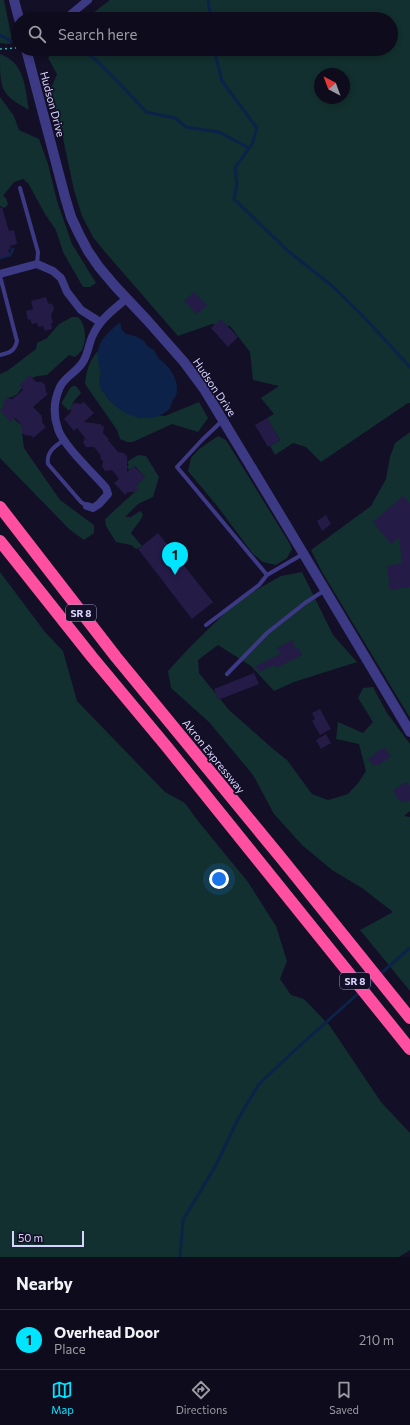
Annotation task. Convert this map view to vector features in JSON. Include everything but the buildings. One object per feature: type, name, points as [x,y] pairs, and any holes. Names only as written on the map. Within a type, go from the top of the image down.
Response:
[{"type":"highway","name":"Akron Expressway","points":[[0,507],[116,657],[410,1018]]},
{"type":"highway","name":"SR 8","points":[[0,541],[92,657],[177,759],[410,1049]]},
{"type":"street","points":[[14,0],[17,12]]},
{"type":"street","points":[[73,12],[88,0]]},
{"type":"street","name":"Hudson Drive","points":[[28,56],[71,217],[88,251],[114,286],[184,362],[223,420],[410,732]]},
{"type":"street","points":[[0,275],[37,264],[53,271],[61,278],[67,292],[81,310],[100,322]]},
{"type":"street","points":[[87,506],[93,508],[108,494],[106,488],[64,440],[58,430],[54,413],[56,400],[61,386],[77,371],[85,360],[92,337],[100,322],[126,299]]},
{"type":"lane","points":[[20,188],[38,252],[37,264]]},
{"type":"lane","points":[[0,275],[16,341],[15,348],[11,352],[0,355]]},
{"type":"lane","points":[[223,420],[177,467],[267,575]]},
{"type":"lane","points":[[64,440],[50,452],[48,464],[81,502],[87,506]]},
{"type":"lane","points":[[206,625],[259,585],[267,575],[304,553]]},
{"type":"lane","points":[[227,674],[267,633],[305,603],[326,590]]},
{"type":"path","points":[[0,49],[12,49]]},
{"type":"green space","points":[[0,0],[4,0],[11,35],[10,44],[0,43]]},
{"type":"green space","points":[[110,0],[410,0],[410,403],[321,462],[306,447],[293,443],[275,455],[270,446],[280,440],[267,418],[274,414],[261,398],[279,386],[253,380],[250,352],[230,326],[212,324],[178,336],[93,237],[82,216],[74,190],[61,129],[50,91],[57,74],[48,58],[50,56],[398,56],[398,12],[94,12]]},
{"type":"green space","points":[[0,54],[15,63],[19,70],[25,85],[29,110],[12,99],[4,89],[0,75]]},
{"type":"green space","points":[[0,97],[14,116],[19,130],[39,139],[48,164],[57,201],[72,244],[96,283],[90,287],[83,287],[63,252],[56,230],[45,214],[28,183],[24,179],[14,182],[3,196],[6,198],[8,204],[5,208],[0,206]]},
{"type":"green space","points":[[72,317],[78,317],[83,324],[85,342],[82,350],[75,357],[69,355],[47,375],[37,376],[25,381],[19,392],[14,396],[7,398],[7,417],[14,419],[24,427],[22,433],[24,448],[60,500],[94,525],[94,533],[84,540],[69,529],[0,458],[0,374],[7,371],[36,349],[37,343],[47,338],[59,324]]},
{"type":"green space","points":[[98,351],[101,375],[99,380],[101,386],[106,396],[118,407],[137,417],[146,418],[165,416],[199,402],[208,418],[198,432],[172,424],[133,442],[127,442],[120,439],[117,430],[85,384],[88,367],[92,358]]},
{"type":"green space","points":[[76,386],[81,393],[74,401],[70,410],[68,410],[62,402],[70,388]]},
{"type":"green space","points":[[410,432],[410,718],[322,572],[311,550],[371,506],[386,479],[390,457],[395,443]]},
{"type":"green space","points":[[218,436],[226,440],[290,544],[292,549],[287,558],[276,565],[263,562],[253,554],[218,507],[188,471],[191,458],[199,449]]},
{"type":"green space","points":[[138,455],[146,456],[159,477],[153,497],[138,504],[125,517],[131,517],[140,511],[143,514],[131,533],[142,546],[136,549],[131,545],[116,542],[106,526],[105,519],[137,490],[137,485],[145,477],[135,466],[129,470],[127,467],[129,465],[127,462]]},
{"type":"green space","points":[[0,572],[45,632],[63,651],[77,701],[165,792],[185,803],[248,882],[276,926],[287,961],[280,979],[291,995],[304,999],[330,1026],[381,1102],[410,1133],[410,1250],[399,1257],[0,1257]]},
{"type":"green space","points":[[302,572],[333,635],[357,662],[294,682],[274,691],[251,666],[218,645],[198,660],[199,673],[229,710],[287,760],[312,794],[328,800],[348,794],[359,782],[366,771],[359,744],[336,739],[338,722],[363,733],[373,722],[358,698],[363,688],[373,687],[387,713],[410,744],[410,811],[404,816],[410,817],[410,991],[360,930],[393,912],[362,888],[332,870],[302,845],[274,814],[253,775],[209,722],[171,688],[168,671],[237,601],[281,576]]},
{"type":"water","points":[[120,322],[122,330],[126,334],[141,339],[147,346],[154,350],[171,371],[175,379],[177,392],[171,406],[166,412],[158,416],[142,418],[126,413],[112,403],[99,384],[101,375],[98,358],[100,344]]},
{"type":"waterway","points":[[208,0],[210,12]]},
{"type":"waterway","points":[[0,35],[11,41]]},
{"type":"waterway","points":[[91,56],[146,112],[175,118],[186,127],[219,132],[249,148]]},
{"type":"waterway","points":[[216,56],[222,81],[257,128],[252,144],[235,168],[237,184],[234,199],[288,251],[331,285],[362,315],[410,367]]},
{"type":"waterway","points":[[0,258],[10,255],[13,249]]},
{"type":"waterway","points":[[378,976],[410,948]]},
{"type":"waterway","points":[[365,988],[374,980]]},
{"type":"waterway","points":[[180,1257],[183,1220],[216,1165],[237,1121],[259,1084],[361,991]]},
{"type":"place","name":"Overhead Door","points":[[175,575]]}]
